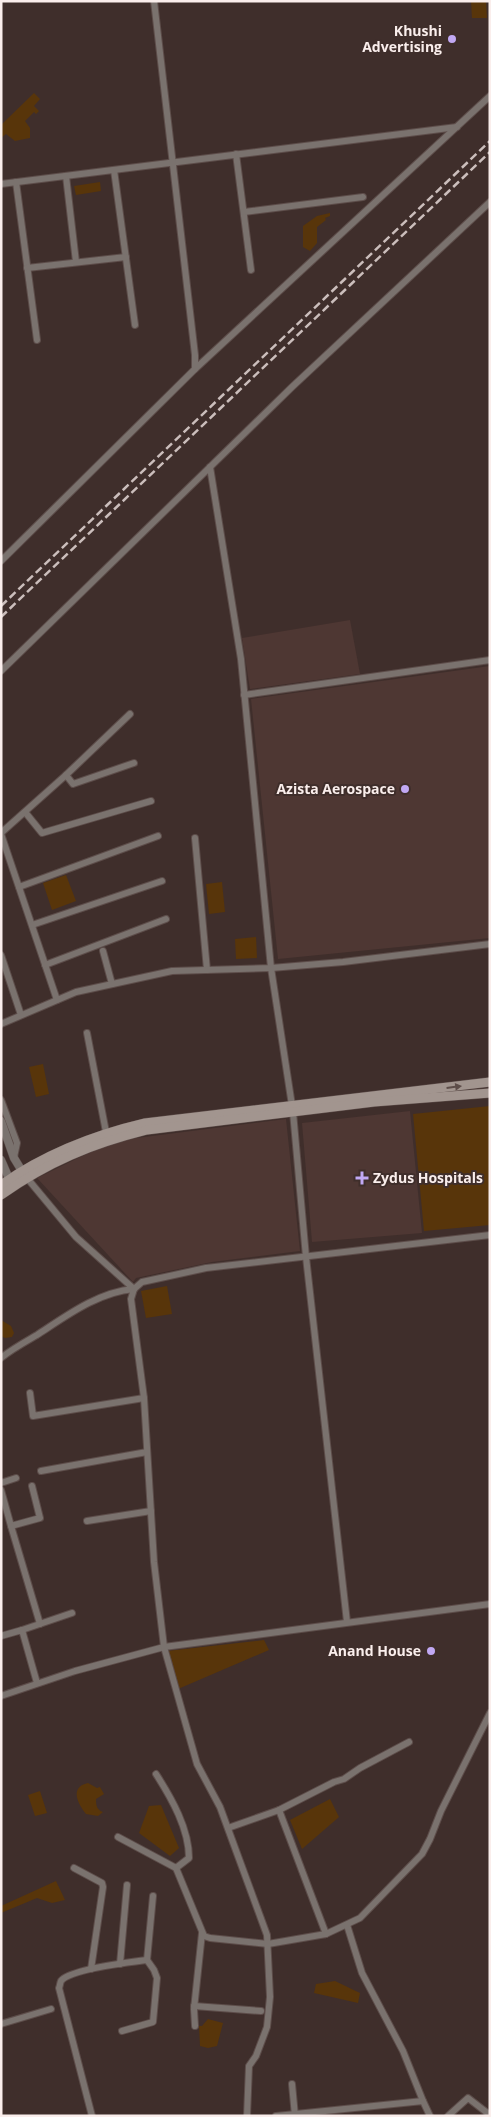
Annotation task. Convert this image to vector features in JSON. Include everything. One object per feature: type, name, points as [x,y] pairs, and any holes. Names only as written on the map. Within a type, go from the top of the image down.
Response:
[{"type":"main road","points":[[23,1174],[38,1170],[112,1138],[138,1132],[292,1108],[490,1082]]},
{"type":"main road","points":[[1,1195],[8,1183],[23,1174],[106,1132],[145,1123],[292,1108],[490,1093]]},
{"type":"street","points":[[154,1],[196,355],[195,369]]},
{"type":"street","points":[[1,561],[195,369],[490,96]]},
{"type":"street","points":[[1,184],[457,126]]},
{"type":"street","points":[[236,154],[251,270]]},
{"type":"street","points":[[114,170],[135,325]]},
{"type":"street","points":[[66,176],[76,262]]},
{"type":"street","points":[[16,182],[37,340]]},
{"type":"street","points":[[244,212],[363,197]]},
{"type":"street","points":[[1,671],[210,467],[490,202]]},
{"type":"street","points":[[27,268],[126,257]]},
{"type":"street","points":[[210,467],[241,659],[271,968],[292,1108],[306,1257],[346,1622]]},
{"type":"street","points":[[244,695],[490,660]]},
{"type":"street","points":[[57,1000],[1,833],[130,714]]},
{"type":"street","points":[[66,775],[73,784],[134,763]]},
{"type":"street","points":[[24,812],[42,833],[151,801]]},
{"type":"street","points":[[19,887],[158,836]]},
{"type":"street","points":[[195,838],[207,970]]},
{"type":"street","points":[[32,925],[162,881]]},
{"type":"street","points":[[45,965],[166,919]]},
{"type":"street","points":[[1,1024],[76,992],[172,971],[271,968],[343,962],[490,944]]},
{"type":"street","points":[[103,951],[112,984]]},
{"type":"street","points":[[1,955],[21,1015]]},
{"type":"street","points":[[86,1033],[106,1132]]},
{"type":"street","points":[[1,1100],[17,1143],[14,1158]]},
{"type":"street","points":[[1,1121],[14,1158],[23,1174],[76,1237],[134,1289]]},
{"type":"street","points":[[1,1160],[8,1183]]},
{"type":"street","points":[[247,2116],[249,2066],[256,2056],[267,2027],[270,1997],[267,1935],[220,1807],[197,1764],[164,1647],[154,1562],[144,1398],[131,1299],[134,1289],[142,1282],[206,1268],[490,1235]]},
{"type":"street","points":[[1,1358],[60,1319],[102,1297],[120,1290],[134,1289]]},
{"type":"street","points":[[30,1393],[33,1416],[144,1398]]},
{"type":"street","points":[[41,1471],[147,1452]]},
{"type":"street","points":[[1,1483],[16,1478]]},
{"type":"street","points":[[11,1526],[40,1518],[32,1486]]},
{"type":"street","points":[[1,1490],[40,1624]]},
{"type":"street","points":[[87,1521],[151,1511]]},
{"type":"street","points":[[1,1696],[74,1671],[164,1647],[490,1604]]},
{"type":"street","points":[[1,1636],[72,1612]]},
{"type":"street","points":[[22,1630],[37,1683]]},
{"type":"street","points":[[118,1838],[176,1868],[204,1936],[268,1944],[326,1934],[360,1918],[373,1907],[422,1854],[441,1811],[490,1713]]},
{"type":"street","points":[[228,1828],[279,1810],[334,1782],[344,1779],[360,1768],[408,1742]]},
{"type":"street","points":[[156,1774],[170,1796],[189,1843],[189,1858],[176,1868]]},
{"type":"street","points":[[279,1810],[326,1934]]},
{"type":"street","points":[[74,1868],[102,1884],[103,1887],[91,1969]]},
{"type":"street","points":[[120,1964],[127,1885]]},
{"type":"street","points":[[122,2031],[154,2022],[157,1978],[147,1960],[154,1896]]},
{"type":"street","points":[[347,1925],[362,1973],[404,2051],[430,2116]]},
{"type":"street","points":[[195,2026],[194,2006],[202,1933]]},
{"type":"street","points":[[92,2116],[59,1988],[61,1980],[91,1969],[147,1960]]},
{"type":"street","points":[[194,2006],[261,2011]]},
{"type":"street","points":[[1,2024],[51,2009]]},
{"type":"street","points":[[292,2084],[295,2115]]},
{"type":"street","points":[[448,2116],[468,2098],[490,2115]]},
{"type":"street","points":[[276,2116],[423,2101]]},
{"type":"shaded area","points":[[471,1],[486,1],[487,18],[472,18]]},
{"type":"shaded area","points":[[34,93],[40,99],[34,106],[39,111],[36,114],[34,112],[25,121],[30,128],[30,138],[15,141],[6,134],[1,138],[1,125]]},
{"type":"shaded area","points":[[100,182],[101,191],[76,195],[74,186]]},
{"type":"shaded area","points":[[330,213],[330,216],[325,218],[326,220],[317,227],[317,243],[310,251],[303,247],[303,226],[317,216]]},
{"type":"shaded area","points":[[350,620],[360,674],[250,689],[242,638]]},
{"type":"shaded area","points":[[490,666],[490,938],[278,959],[251,699]]},
{"type":"shaded area","points":[[66,875],[76,901],[52,910],[43,883]]},
{"type":"shaded area","points":[[222,882],[225,912],[209,914],[206,884]]},
{"type":"shaded area","points":[[256,937],[257,958],[236,959],[235,939]]},
{"type":"shaded area","points":[[43,1064],[49,1094],[36,1097],[29,1067]]},
{"type":"shaded area","points":[[490,1106],[490,1225],[424,1231],[413,1114]]},
{"type":"shaded area","name":"Zydus Hospitals","points":[[410,1111],[422,1233],[312,1242],[302,1123]]},
{"type":"shaded area","points":[[286,1119],[300,1251],[212,1262],[136,1278],[133,1282],[37,1178],[113,1141]]},
{"type":"shaded area","points":[[167,1286],[172,1314],[146,1318],[141,1291]]},
{"type":"shaded area","points":[[1,1320],[11,1326],[14,1333],[12,1337],[5,1338],[1,1336]]},
{"type":"shaded area","points":[[264,1640],[269,1650],[178,1689],[167,1651]]},
{"type":"shaded area","points":[[88,1783],[97,1788],[100,1787],[104,1794],[96,1799],[97,1807],[103,1812],[98,1816],[86,1814],[78,1801],[77,1792],[79,1788]]},
{"type":"shaded area","points":[[40,1791],[47,1813],[35,1816],[28,1795]]},
{"type":"shaded area","points":[[330,1799],[339,1817],[302,1849],[290,1820]]},
{"type":"shaded area","points":[[161,1805],[179,1848],[170,1856],[139,1833],[149,1806]]},
{"type":"shaded area","points":[[56,1881],[65,1900],[52,1903],[37,1898],[1,1913],[1,1906]]},
{"type":"shaded area","points":[[335,1981],[360,1993],[358,2003],[314,1993],[316,1984]]},
{"type":"shaded area","points":[[208,2019],[223,2023],[217,2046],[208,2048],[200,2046],[199,2026],[202,2026]]},
{"type":"railway","points":[[1,606],[490,141]]},
{"type":"railway","points":[[1,617],[490,152]]},
{"type":"place","name":"Khushi Advertising","points":[[452,39]]},
{"type":"place","name":"Azista Aerospace","points":[[405,789]]},
{"type":"place","name":"Zydus Hospitals","points":[[362,1178]]},
{"type":"place","name":"Anand House","points":[[431,1651]]}]
